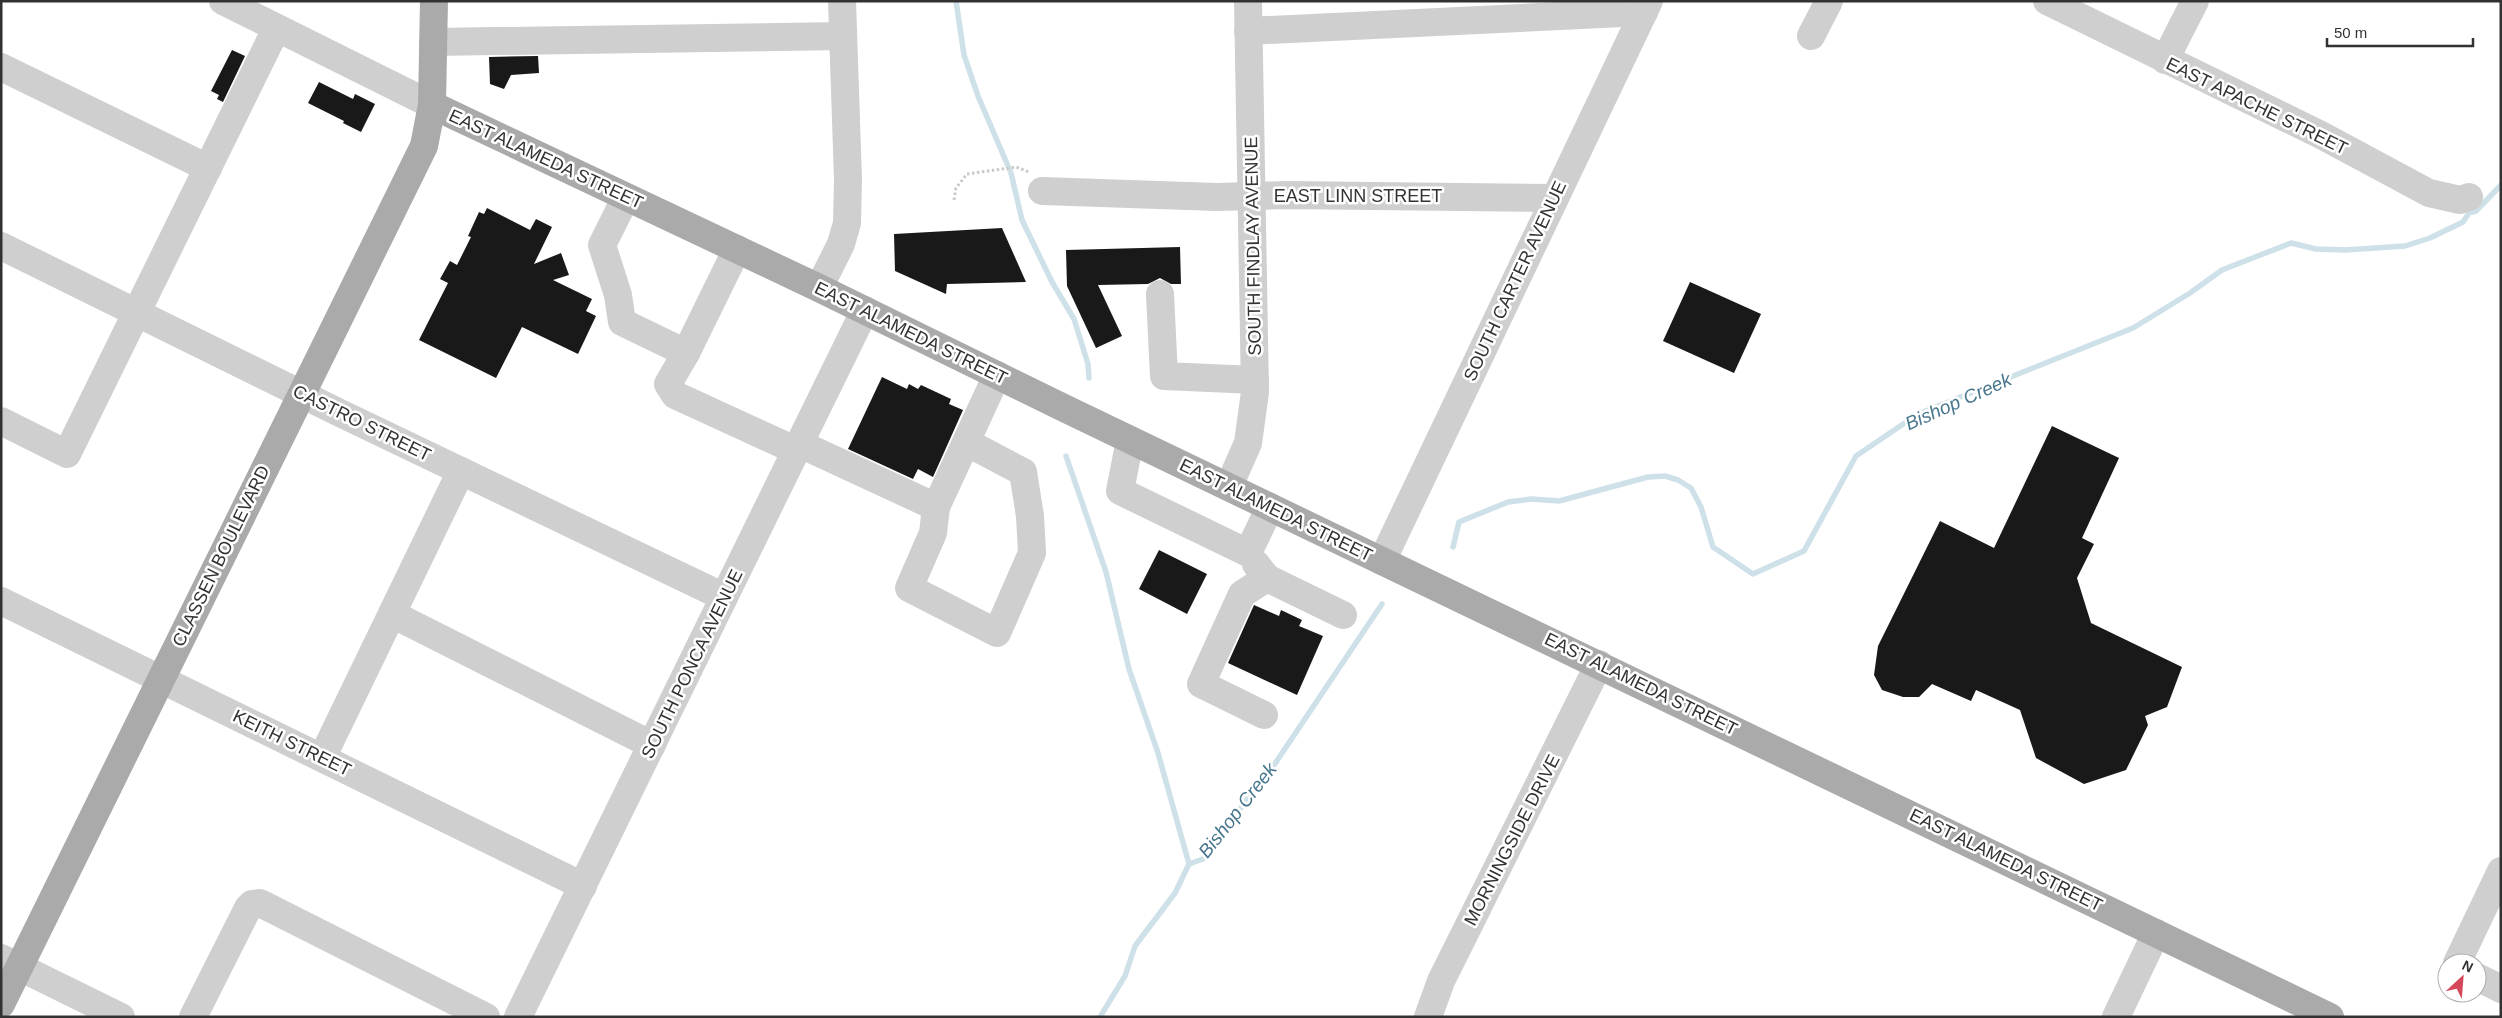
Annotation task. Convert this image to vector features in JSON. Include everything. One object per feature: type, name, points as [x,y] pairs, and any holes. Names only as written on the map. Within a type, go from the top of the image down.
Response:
[{"type":"main road","name":"CLASSEN BOULEVARD","points":[[1,1004],[10,962],[160,678],[424,146],[432,105],[434,1]]},
{"type":"main road","name":"EAST ALAMEDA STREET","points":[[432,105],[865,310],[1130,440],[2330,1017]]},
{"type":"street","name":"EAST ALAMEDA STREET","points":[[223,1],[432,105]]},
{"type":"street","points":[[819,288],[858,202],[843,36],[842,1]]},
{"type":"street","name":"SOUTH FINDLAY AVENUE","points":[[1228,486],[1248,443],[1255,380],[1248,1]]},
{"type":"street","points":[[1811,36],[1829,1]]},
{"type":"street","name":"EAST APACHE STREET","points":[[2047,1],[2321,136],[2430,193],[2460,200],[2469,197]]},
{"type":"street","points":[[2165,60],[2195,1]]},
{"type":"street","points":[[1248,31],[1646,7]]},
{"type":"street","name":"SOUTH CARTER AVENUE","points":[[1382,561],[1646,7]]},
{"type":"street","points":[[1,421],[67,454],[276,29]]},
{"type":"street","points":[[433,42],[843,36]]},
{"type":"street","points":[[1,67],[208,168]]},
{"type":"street","name":"EAST LINN STREET","points":[[1042,191],[1217,197],[1286,195],[1554,198]]},
{"type":"street","points":[[626,196],[602,245],[618,295],[622,322],[686,353]]},
{"type":"street","name":"CASTRO STREET","points":[[1,246],[461,471],[724,597]]},
{"type":"street","points":[[737,249],[686,353],[668,384],[675,396],[936,507]]},
{"type":"street","points":[[1160,294],[1164,376],[1255,380]]},
{"type":"street","name":"SOUTH PONCA AVENUE","points":[[518,1017],[865,310]]},
{"type":"street","points":[[966,442],[1023,472],[1029,507],[1032,553],[997,633],[908,588],[933,533],[936,507],[966,442],[997,375]]},
{"type":"street","points":[[1130,440],[1120,491],[1248,553],[1267,578],[1343,615]]},
{"type":"street","points":[[322,758],[461,471]]},
{"type":"street","points":[[1248,553],[1270,506]]},
{"type":"street","points":[[1264,715],[1201,684],[1242,594],[1267,578]]},
{"type":"street","name":"KEITH STREET","points":[[1,601],[583,886]]},
{"type":"street","points":[[392,614],[652,745]]},
{"type":"street","name":"MORNINGSIDE DRIVE","points":[[1428,1017],[1441,981],[1599,664]]},
{"type":"street","points":[[2462,953],[2501,871]]},
{"type":"street","points":[[193,1017],[248,908],[252,904],[260,903],[486,1017]]},
{"type":"street","points":[[2116,1017],[2156,933]]},
{"type":"street","points":[[10,962],[121,1017]]},
{"type":"street","points":[[2487,982],[2501,989]]},
{"type":"path","points":[[954,200],[956,188],[967,174],[1016,168]]},
{"type":"building","points":[[232,50],[245,56],[223,102],[217,99],[219,95],[211,91]]},
{"type":"building","points":[[538,56],[539,73],[511,75],[504,89],[490,84],[489,57]]},
{"type":"building","points":[[319,82],[353,99],[355,94],[375,104],[361,132],[308,103]]},
{"type":"building","points":[[487,208],[530,230],[536,219],[552,227],[534,264],[561,253],[569,275],[553,280],[592,299],[586,311],[596,316],[578,354],[522,327],[496,378],[419,340],[448,283],[440,279],[450,261],[457,265],[471,237],[468,236],[479,212],[484,214]]},
{"type":"building","points":[[1002,228],[1026,282],[947,284],[946,294],[895,271],[894,234]]},
{"type":"building","points":[[1180,247],[1181,284],[1171,284],[1160,278],[1148,284],[1098,285],[1122,336],[1096,348],[1067,286],[1066,250]]},
{"type":"building","points":[[1690,282],[1761,314],[1734,373],[1663,341]]},
{"type":"building","points":[[882,377],[907,389],[909,384],[918,389],[921,385],[951,399],[949,404],[963,410],[933,477],[918,469],[913,479],[848,449]]},
{"type":"building","points":[[2052,426],[2119,458],[2082,538],[2094,544],[2077,578],[2091,623],[2182,667],[2167,707],[2145,716],[2148,725],[2126,770],[2084,784],[2036,758],[2020,710],[1976,690],[1971,701],[1932,684],[1919,697],[1903,697],[1882,690],[1874,675],[1878,646],[1940,521],[1994,548]]},
{"type":"building","points":[[1159,550],[1207,574],[1187,614],[1139,589]]},
{"type":"building","points":[[1254,605],[1279,616],[1281,610],[1302,620],[1299,626],[1323,636],[1297,695],[1228,663]]},
{"type":"waterway","points":[[956,1],[964,55],[978,96],[1011,173],[1022,220],[1052,282],[1074,319],[1088,364],[1089,378]]},
{"type":"waterway","name":"Bishop Creek","points":[[1453,547],[1459,522],[1508,502],[1531,499],[1559,501],[1648,477],[1665,476],[1678,480],[1691,488],[1701,507],[1713,547],[1753,574],[1804,551],[1856,456],[1918,414],[2133,328],[2190,293],[2222,270],[2291,243],[2316,249],[2345,250],[2405,246],[2430,238],[2463,222],[2469,213],[2476,211],[2501,185]]},
{"type":"waterway","points":[[1066,456],[1106,572],[1129,669],[1158,753],[1189,864],[1175,893],[1135,946],[1125,976],[1100,1017]]},
{"type":"waterway","name":"Bishop Creek","points":[[1189,864],[1203,859],[1251,794],[1264,780],[1382,604]]}]
